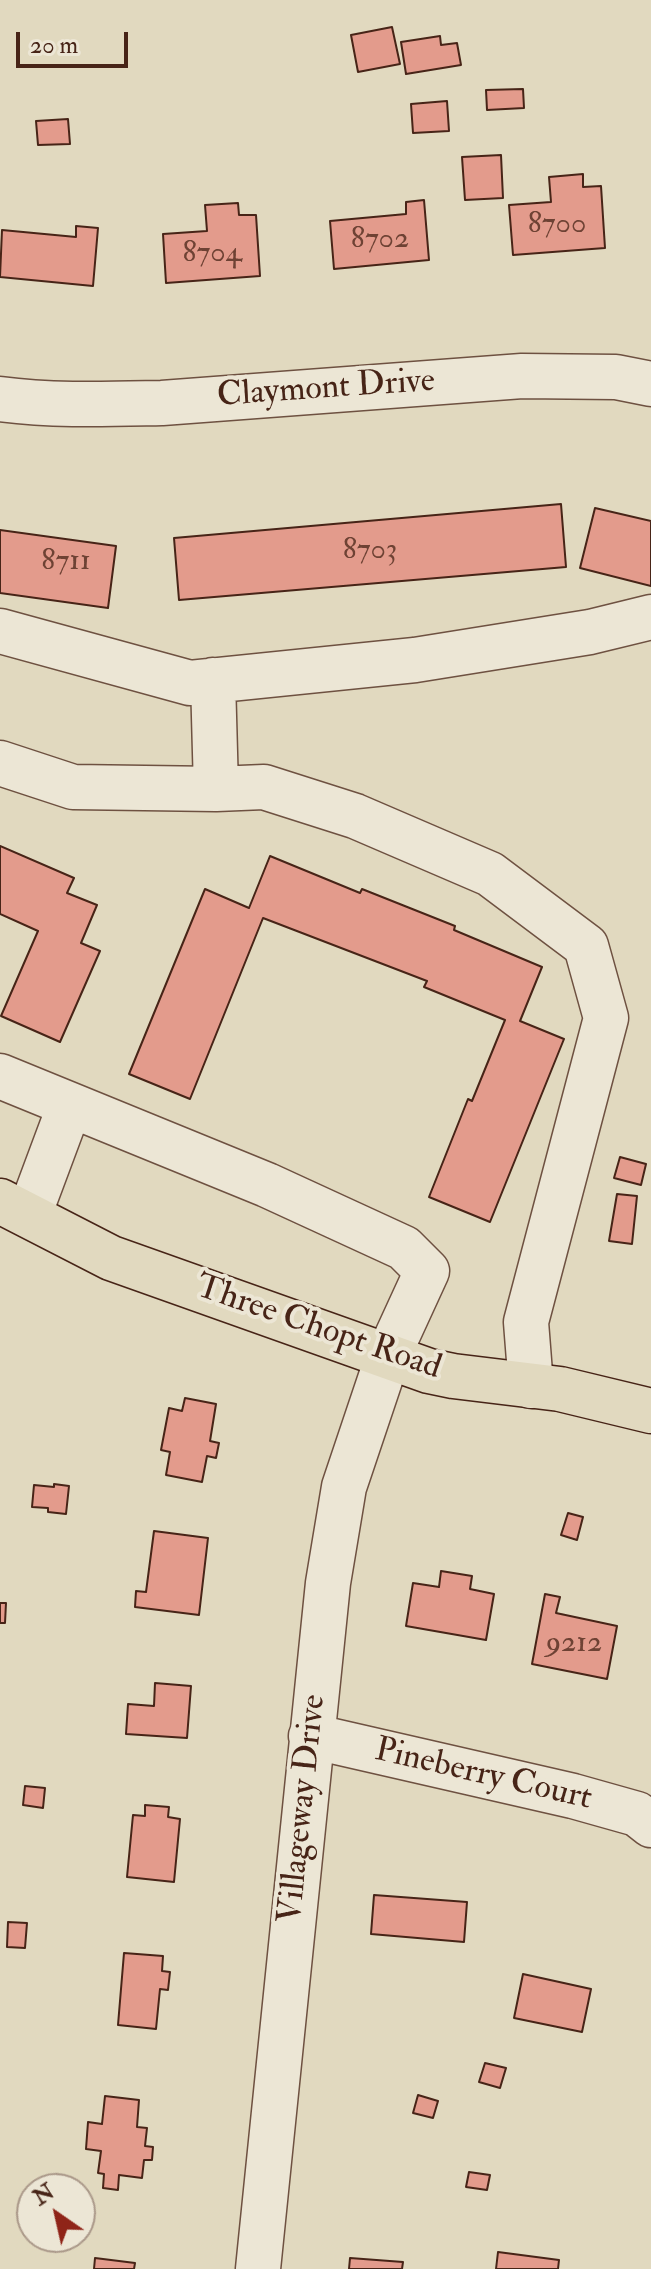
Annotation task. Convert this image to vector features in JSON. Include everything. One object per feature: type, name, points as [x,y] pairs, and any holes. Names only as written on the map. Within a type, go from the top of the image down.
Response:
[{"type":"main road","name":"Three Chopt Road","points":[[14,1208],[111,1258],[429,1371],[560,1389],[651,1411]]},
{"type":"street","name":"Claymont Drive","points":[[0,399],[162,403],[522,376],[616,377],[651,384]]},
{"type":"street","points":[[0,631],[190,683],[415,660],[590,632],[651,617]]},
{"type":"street","points":[[213,680],[216,789]]},
{"type":"street","points":[[0,763],[73,787],[264,787],[355,816],[490,874],[586,946],[606,1018],[526,1322],[531,1386]]},
{"type":"street","points":[[0,1076],[70,1105],[14,1208]]},
{"type":"street","name":"Villageway Drive","points":[[70,1105],[267,1185],[404,1248],[427,1271],[388,1356],[344,1487],[328,1583],[311,1736],[258,2269]]},
{"type":"street","name":"Pineberry Court","points":[[311,1736],[573,1796],[637,1814],[651,1825]]},
{"type":"building","points":[[392,27],[400,64],[358,72],[351,35]]},
{"type":"building","points":[[440,36],[441,45],[457,43],[461,65],[406,74],[401,42]]},
{"type":"building","points":[[523,89],[524,108],[487,110],[486,90]]},
{"type":"building","points":[[447,101],[449,131],[413,133],[411,104]]},
{"type":"building","points":[[68,119],[70,144],[38,145],[36,121]]},
{"type":"building","points":[[501,155],[503,198],[465,200],[462,157]]},
{"type":"building","points":[[583,174],[583,187],[601,186],[605,248],[513,255],[509,205],[551,202],[549,177]]},
{"type":"building","points":[[424,200],[429,260],[334,269],[330,221],[406,214],[406,202]]},
{"type":"building","points":[[238,203],[239,215],[256,215],[260,276],[166,283],[163,234],[207,231],[205,205]]},
{"type":"building","points":[[76,226],[98,228],[93,286],[0,277],[2,230],[76,237]]},
{"type":"building","points":[[561,504],[566,567],[179,600],[174,538]]},
{"type":"building","points":[[595,508],[651,521],[651,586],[580,568]]},
{"type":"building","points":[[0,530],[116,546],[108,608],[0,593]]},
{"type":"building","points":[[0,846],[74,878],[67,893],[97,905],[81,943],[100,951],[60,1042],[1,1016],[38,931],[0,914]]},
{"type":"building","points":[[270,856],[360,893],[362,889],[455,926],[454,930],[542,967],[520,1021],[564,1039],[490,1222],[429,1197],[468,1099],[472,1101],[505,1020],[424,987],[427,981],[263,918],[190,1099],[129,1074],[205,889],[249,908]]},
{"type":"building","points":[[620,1157],[646,1164],[641,1185],[614,1178]]},
{"type":"building","points":[[617,1194],[637,1196],[632,1244],[609,1241]]},
{"type":"building","points":[[185,1398],[216,1404],[210,1441],[219,1443],[216,1458],[207,1456],[202,1482],[166,1475],[170,1452],[161,1450],[169,1408],[182,1411]]},
{"type":"building","points":[[54,1484],[69,1486],[66,1514],[32,1507],[34,1485],[54,1487]]},
{"type":"building","points":[[568,1513],[583,1517],[577,1540],[561,1535]]},
{"type":"building","points":[[154,1531],[208,1538],[199,1615],[135,1607],[136,1591],[146,1592]]},
{"type":"building","points":[[441,1571],[472,1576],[470,1589],[494,1594],[486,1640],[406,1626],[413,1583],[439,1587]]},
{"type":"building","points":[[545,1594],[560,1597],[556,1613],[617,1626],[607,1679],[532,1664]]},
{"type":"building","points":[[0,1603],[6,1603],[5,1623],[0,1623]]},
{"type":"building","points":[[155,1683],[191,1686],[187,1738],[126,1734],[128,1704],[154,1706]]},
{"type":"building","points":[[25,1786],[45,1788],[43,1808],[23,1805]]},
{"type":"building","points":[[145,1805],[169,1807],[168,1817],[180,1819],[174,1882],[127,1877],[133,1815],[145,1816]]},
{"type":"building","points":[[374,1895],[467,1902],[464,1942],[371,1934]]},
{"type":"building","points":[[8,1922],[27,1923],[25,1948],[7,1947]]},
{"type":"building","points":[[124,1953],[163,1956],[162,1971],[170,1972],[168,1990],[160,1989],[156,2029],[118,2025]]},
{"type":"building","points":[[523,1974],[591,1989],[582,2032],[514,2018]]},
{"type":"building","points":[[485,2063],[506,2068],[500,2088],[479,2082]]},
{"type":"building","points":[[418,2095],[438,2101],[433,2118],[413,2113]]},
{"type":"building","points":[[105,2096],[139,2100],[137,2127],[147,2128],[145,2146],[153,2147],[152,2160],[144,2160],[142,2178],[119,2175],[118,2190],[103,2188],[104,2174],[98,2173],[101,2151],[86,2149],[88,2122],[102,2124]]},
{"type":"building","points":[[469,2172],[490,2175],[487,2190],[466,2187]]},
{"type":"building","points":[[498,2252],[559,2260],[558,2269],[496,2269]]},
{"type":"building","points":[[95,2258],[135,2263],[134,2269],[94,2269]]},
{"type":"building","points":[[350,2258],[403,2262],[402,2269],[349,2269]]}]
